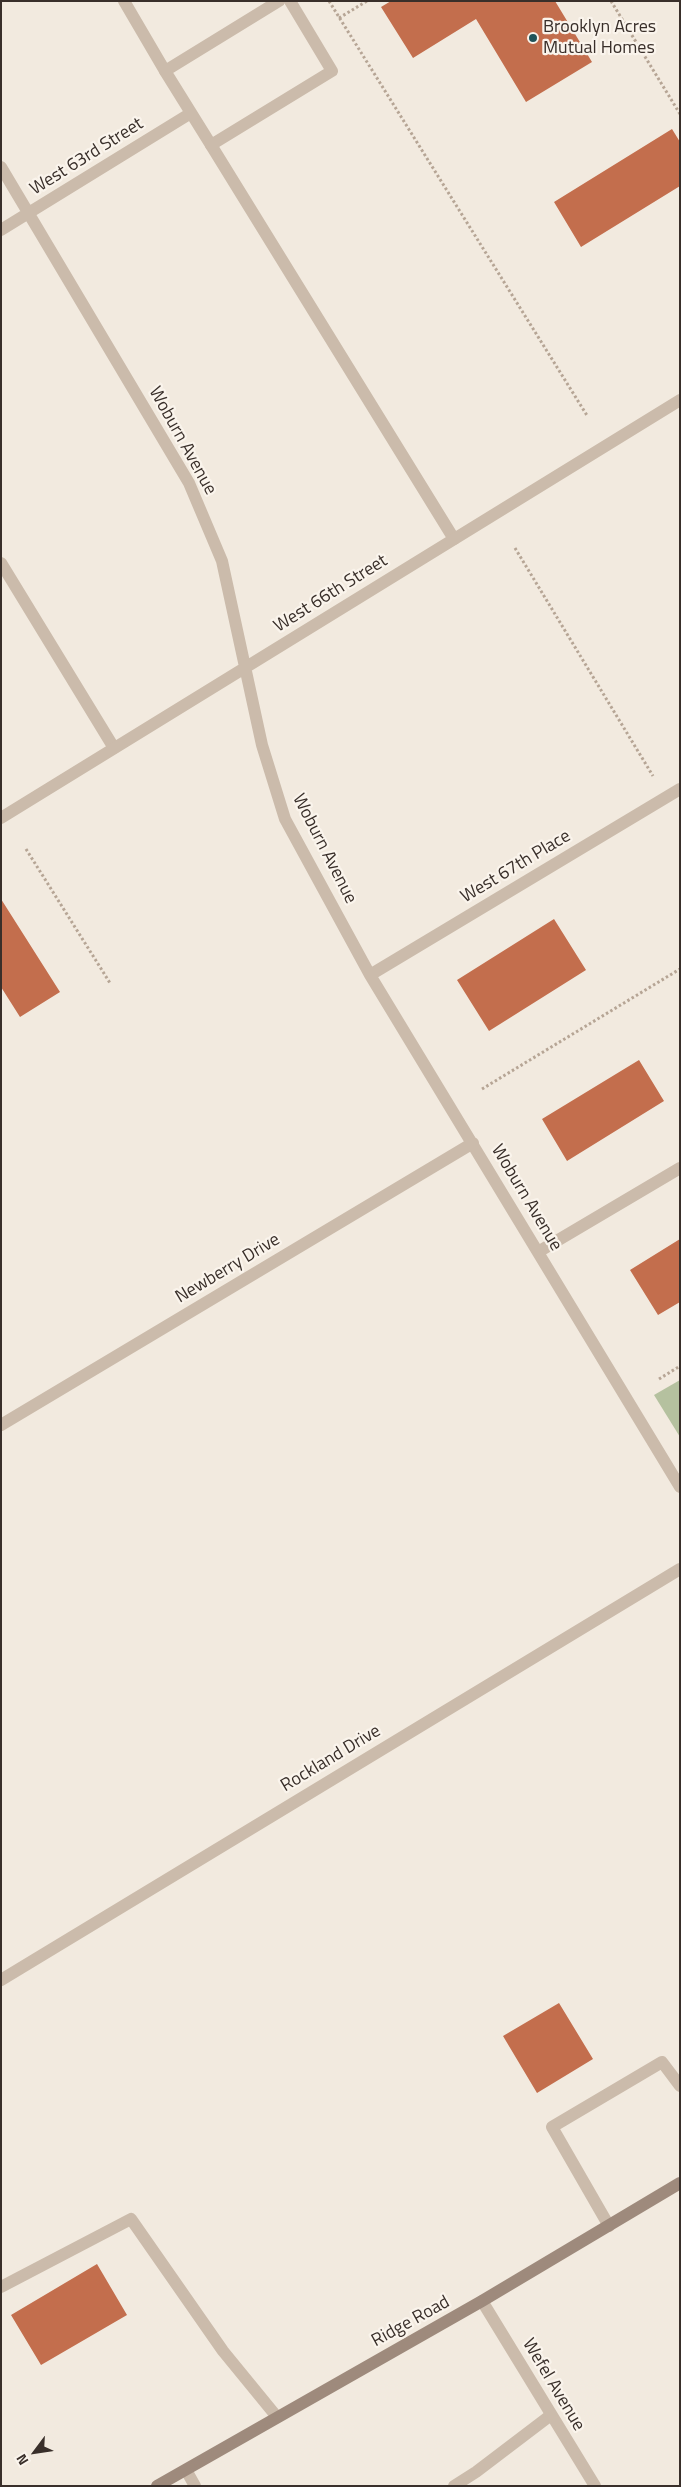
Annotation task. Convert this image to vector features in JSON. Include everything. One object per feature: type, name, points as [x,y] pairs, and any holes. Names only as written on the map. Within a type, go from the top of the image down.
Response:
[{"type":"main road","name":"Ridge Road","points":[[157,2486],[482,2302],[680,2183]]},
{"type":"street","points":[[124,1],[191,114],[454,539]]},
{"type":"street","points":[[166,71],[279,1]]},
{"type":"street","points":[[211,146],[332,71],[290,1]]},
{"type":"street","name":"West 63rd Street","points":[[1,230],[191,114]]},
{"type":"street","name":"Woburn Avenue","points":[[1,167],[188,482],[222,562],[262,745],[285,819],[370,975],[680,1487]]},
{"type":"street","name":"West 66th Street","points":[[1,818],[680,400]]},
{"type":"street","points":[[1,563],[114,748]]},
{"type":"street","name":"West 67th Place","points":[[370,975],[680,789]]},
{"type":"street","name":"Newberry Drive","points":[[1,1425],[473,1143]]},
{"type":"street","points":[[538,1252],[680,1168]]},
{"type":"street","name":"Rockland Drive","points":[[1,1980],[680,1569]]},
{"type":"street","points":[[609,2226],[552,2127],[662,2062],[680,2086]]},
{"type":"street","points":[[1,2287],[131,2219],[223,2351],[277,2417]]},
{"type":"street","name":"Wefel Avenue","points":[[482,2302],[595,2486]]},
{"type":"street","points":[[454,2486],[476,2472],[551,2415]]},
{"type":"street","points":[[186,2470],[195,2486]]},
{"type":"path","points":[[329,1],[588,417]]},
{"type":"path","points":[[339,18],[366,1]]},
{"type":"path","points":[[611,1],[680,114]]},
{"type":"path","points":[[515,548],[666,798]]},
{"type":"path","points":[[26,848],[110,983]]},
{"type":"path","points":[[482,1089],[680,969]]},
{"type":"path","points":[[659,1379],[680,1366]]},
{"type":"green space","points":[[680,1380],[680,1437],[654,1395]]},
{"type":"building","name":"Brooklyn Acres Mutual Homes","points":[[391,1],[555,1],[592,62],[526,102],[476,19],[413,58],[381,7]]},
{"type":"building","points":[[672,129],[680,142],[680,186],[581,247],[554,202]]},
{"type":"building","points":[[1,899],[60,992],[20,1017],[1,987]]},
{"type":"building","points":[[554,919],[586,970],[489,1031],[457,980]]},
{"type":"building","points":[[639,1060],[664,1101],[567,1161],[542,1119]]},
{"type":"building","points":[[680,1239],[680,1302],[658,1315],[630,1270]]},
{"type":"building","points":[[559,2003],[593,2059],[537,2093],[503,2036]]},
{"type":"building","points":[[97,2264],[127,2315],[41,2365],[11,2315]]},
{"type":"place","name":"Brooklyn Acres Mutual Homes","points":[[533,38]]}]
